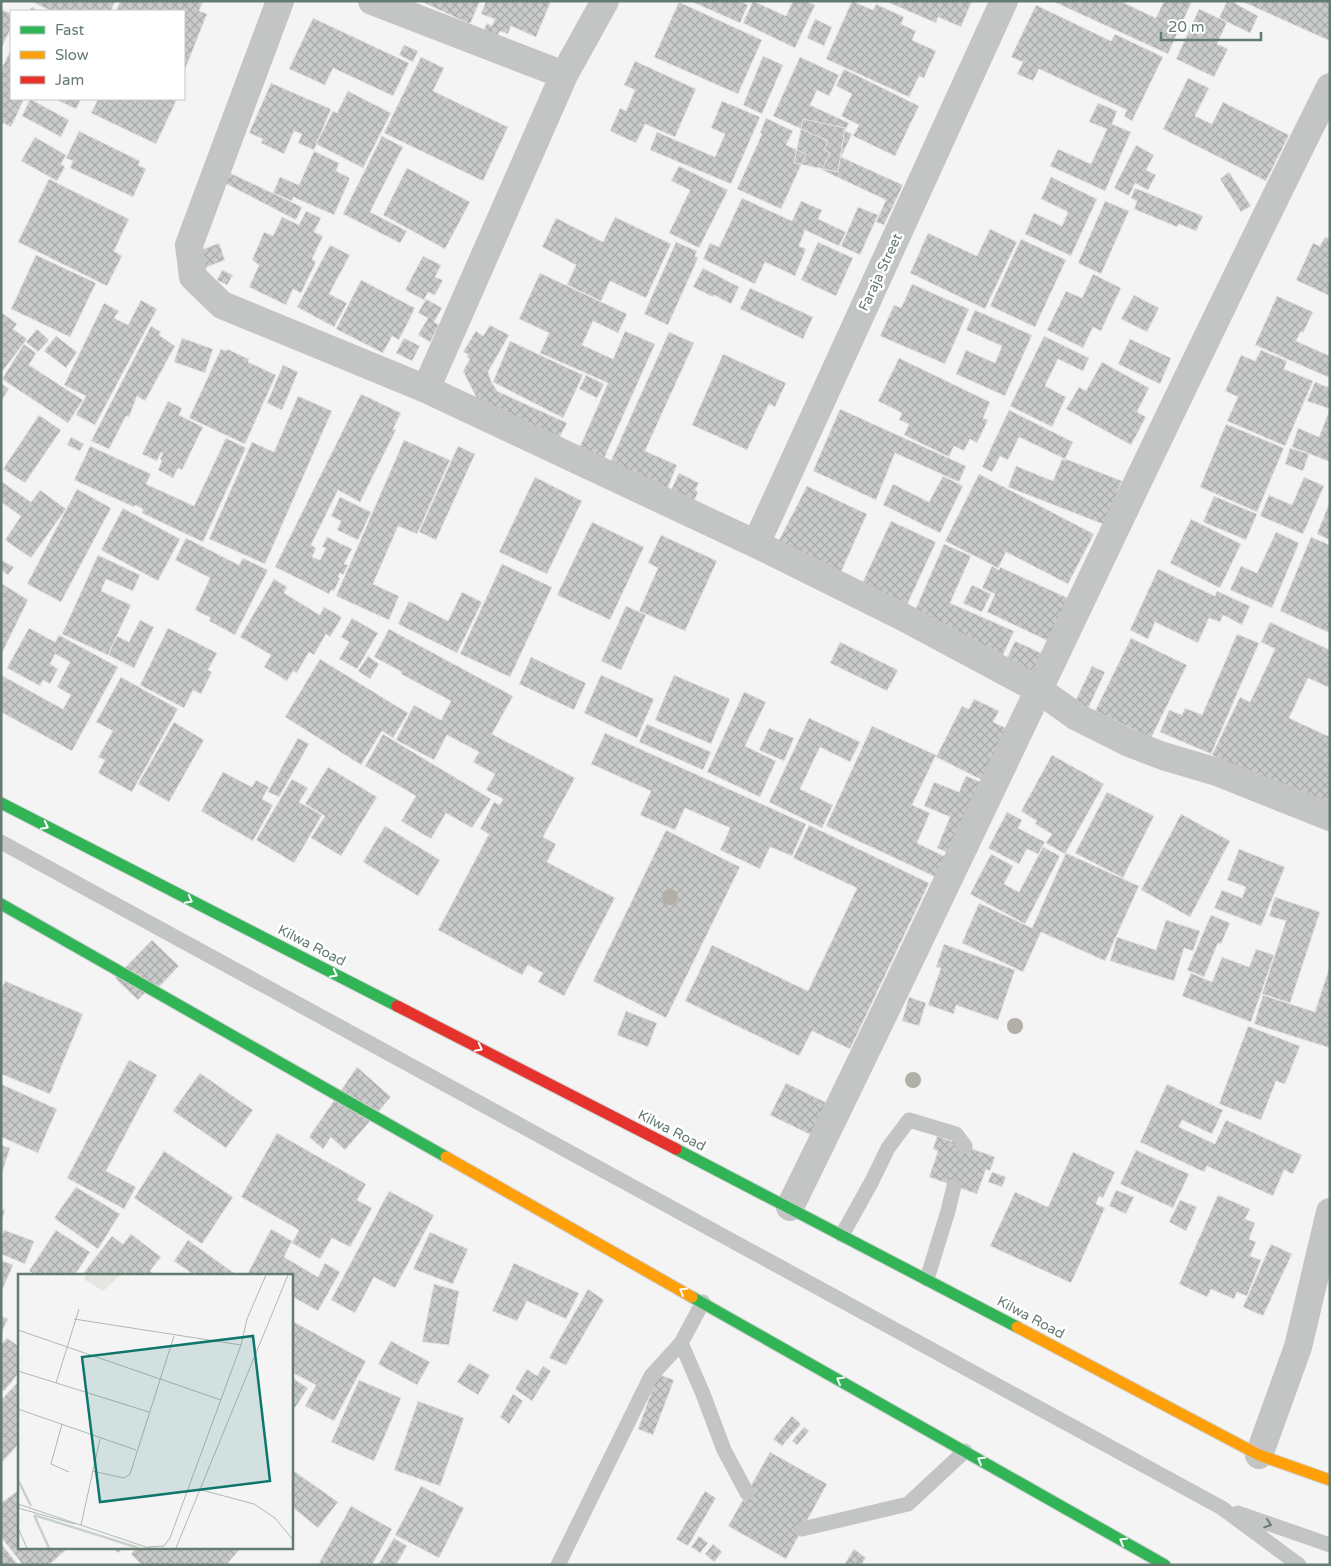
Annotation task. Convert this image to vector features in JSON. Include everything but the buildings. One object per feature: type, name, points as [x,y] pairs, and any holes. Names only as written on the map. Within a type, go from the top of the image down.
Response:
[{"type":"highway","name":"Kilwa Road","points":[[1,804],[790,1207],[1259,1455],[1330,1480]]},
{"type":"highway","points":[[3,908],[703,1302],[1165,1565]]},
{"type":"street","points":[[280,1],[189,245],[192,277],[222,305],[426,389],[756,544],[903,617],[1039,690],[1076,717],[1128,743],[1163,756],[1217,772],[1330,818]]},
{"type":"street","points":[[372,1],[564,74]]},
{"type":"street","points":[[426,389],[564,74],[605,1]]},
{"type":"street","name":"Faraja Street","points":[[756,544],[1004,1]]},
{"type":"street","points":[[790,1207],[881,1022],[1250,246],[1330,87]]},
{"type":"street","points":[[1259,1455],[1298,1347],[1330,1212]]},
{"type":"lane","points":[[1,842],[1222,1508],[1299,1565]]},
{"type":"lane","points":[[842,1235],[888,1148],[909,1120],[956,1134],[965,1146]]},
{"type":"lane","points":[[927,1279],[954,1186]]},
{"type":"lane","points":[[558,1565],[651,1376],[681,1343],[703,1302]]},
{"type":"lane","points":[[681,1343],[724,1450],[747,1493]]},
{"type":"lane","points":[[802,1529],[908,1504],[965,1451]]},
{"type":"lane","points":[[1222,1508],[1330,1545]]},
{"type":"traffic: fast","points":[[1,803],[397,1006]]},
{"type":"traffic: fast","points":[[1,904],[446,1157]]},
{"type":"traffic: fast","points":[[676,1149],[1017,1327]]},
{"type":"traffic: fast","points":[[692,1297],[1165,1565]]},
{"type":"traffic: slow","points":[[446,1157],[692,1297]]},
{"type":"traffic: slow","points":[[1017,1327],[1259,1455],[1330,1480]]},
{"type":"traffic: jam","points":[[397,1006],[676,1149]]}]
